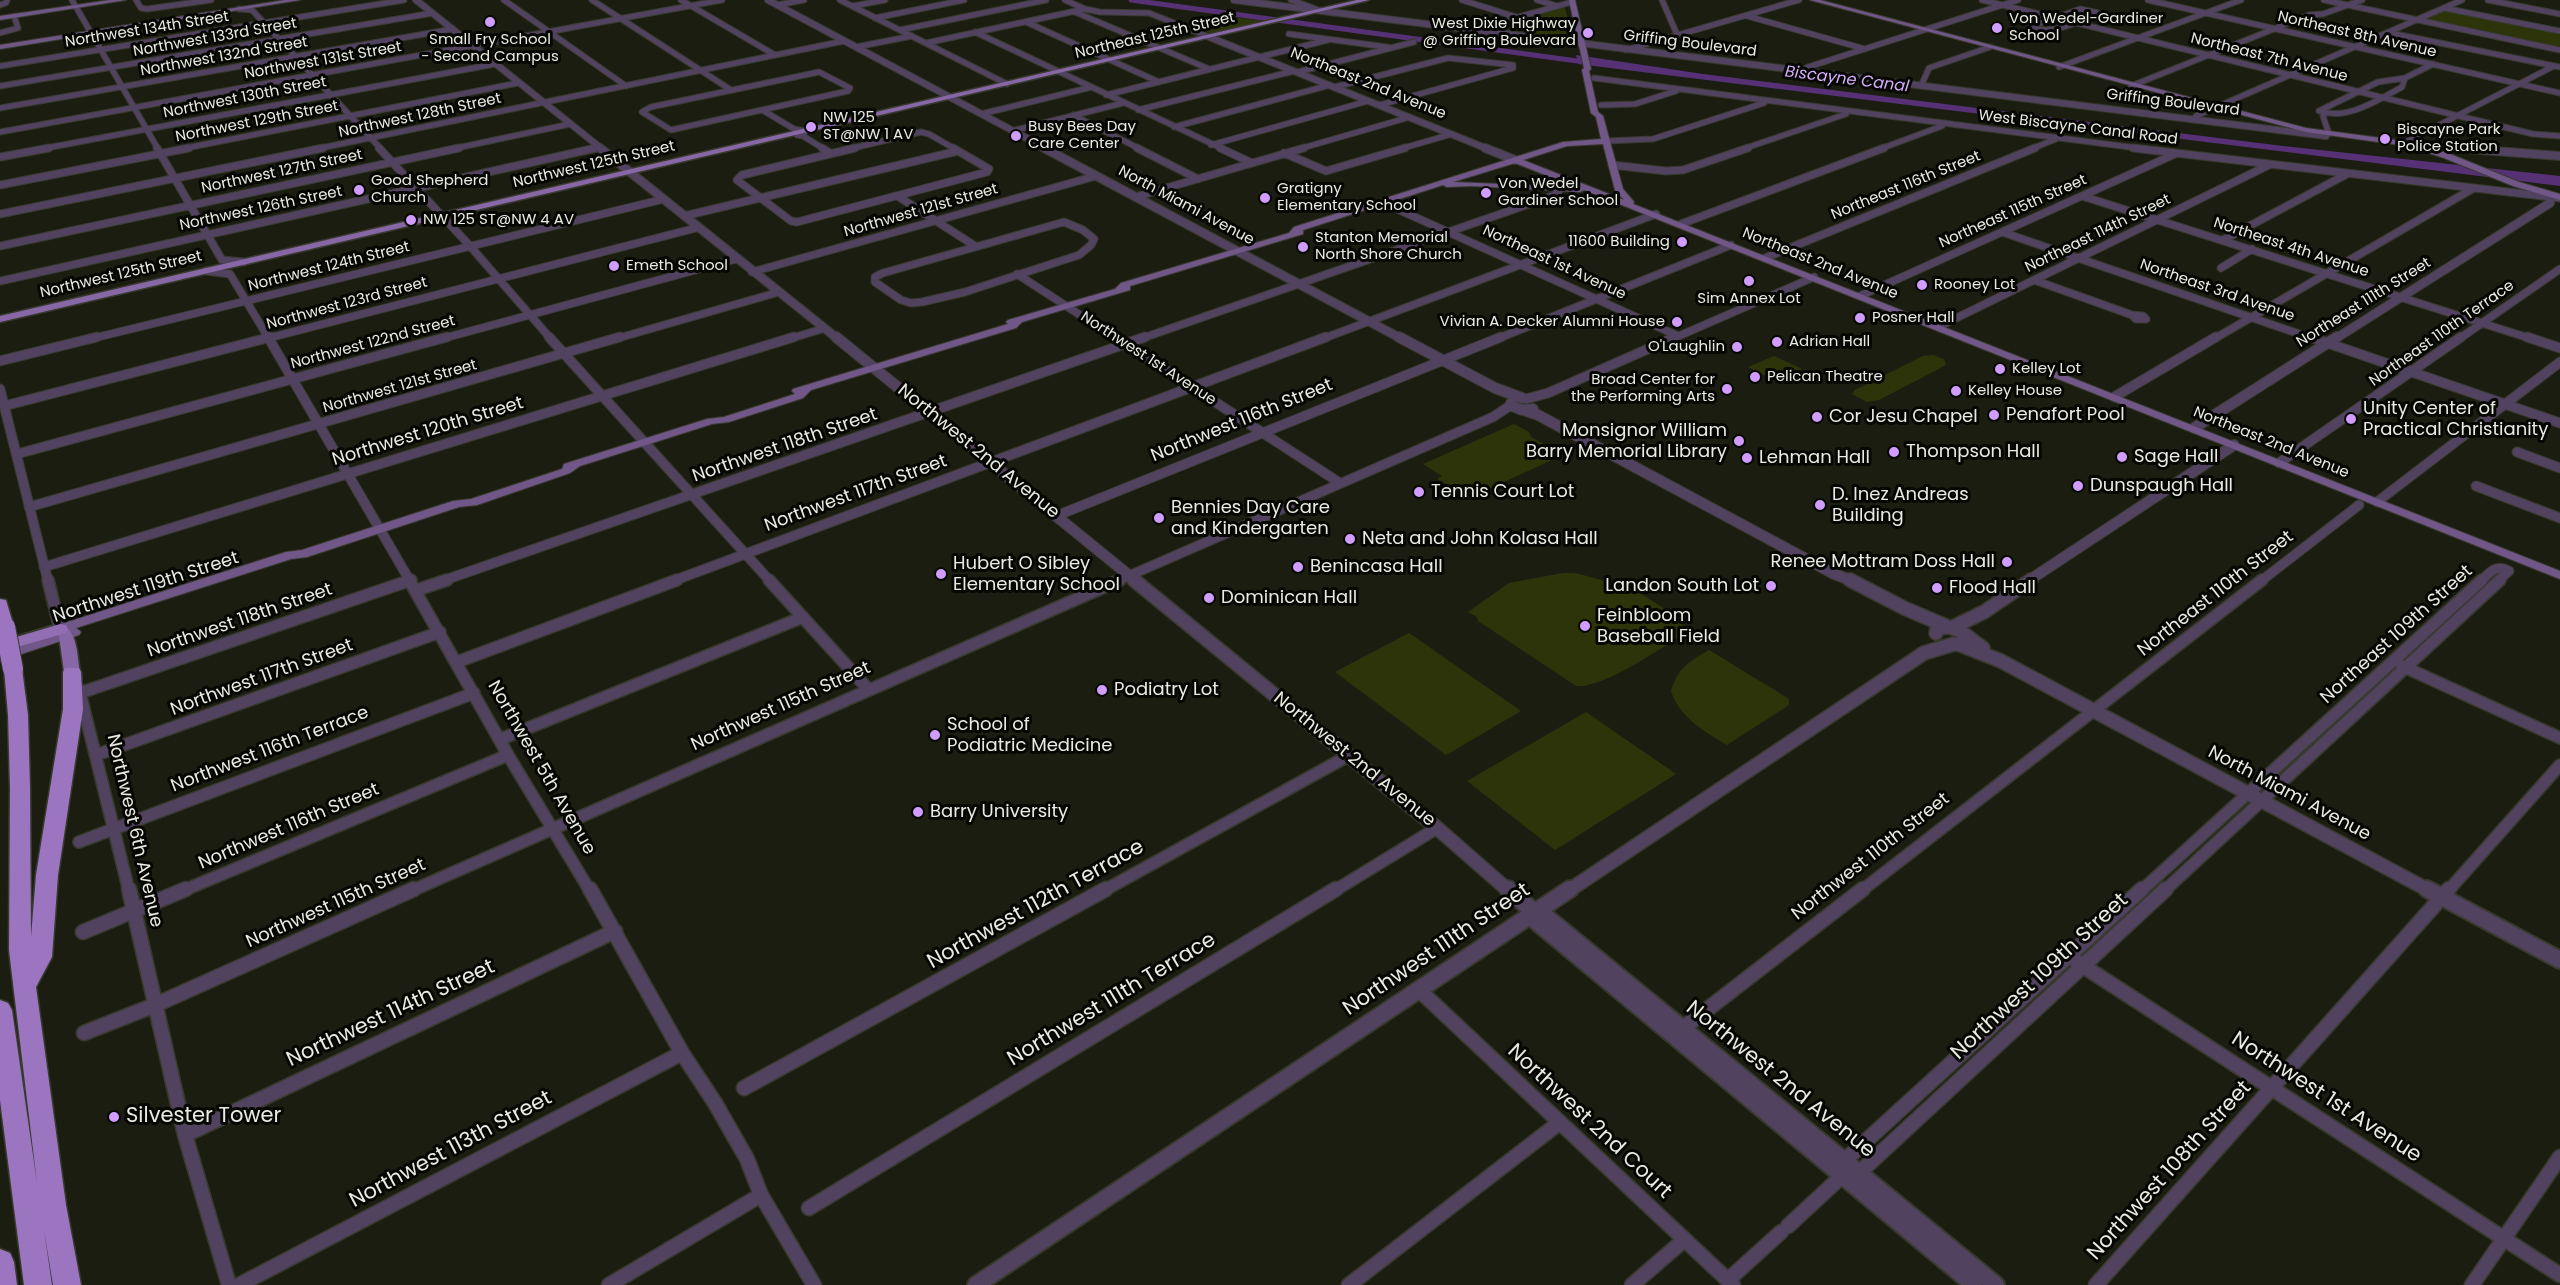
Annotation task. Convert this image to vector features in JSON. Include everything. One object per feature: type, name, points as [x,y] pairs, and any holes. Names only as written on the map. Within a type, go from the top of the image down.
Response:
[{"type":"highway","points":[[0,604],[5,627],[7,663],[18,715],[20,950],[53,1204],[67,1285]]},
{"type":"highway","name":"Northwest 119th Street","points":[[0,648],[63,632]]},
{"type":"highway","points":[[24,988],[41,957],[47,875],[73,709],[72,672]]},
{"type":"highway","points":[[0,1010],[38,1285]]},
{"type":"highway","points":[[0,1262],[3,1285]]},
{"type":"main road","points":[[0,18],[123,0]]},
{"type":"main road","points":[[0,47],[297,0]]},
{"type":"main road","name":"Northeast 125th Street","points":[[950,97],[1366,0]]},
{"type":"main road","points":[[1805,0],[2328,135],[2397,146],[2416,145],[2454,154],[2465,164]]},
{"type":"main road","points":[[1813,0],[1921,30]]},
{"type":"main road","points":[[1574,1],[1581,43],[1588,69],[1592,71],[1603,113],[1599,116]]},
{"type":"main road","points":[[1588,69],[1585,70],[1592,104],[1595,113],[1599,116],[1620,191],[1634,206]]},
{"type":"main road","name":"Northwest 125th Street","points":[[0,317],[442,216],[793,131],[804,133],[950,97]]},
{"type":"main road","name":"Griffing Boulevard","points":[[2213,106],[2328,135],[2416,145]]},
{"type":"main road","points":[[1423,190],[1432,185],[1569,143],[1606,141]]},
{"type":"main road","points":[[2416,145],[2505,180],[2523,191],[2560,198]]},
{"type":"main road","name":"Griffing Boulevard","points":[[2397,146],[2416,145]]},
{"type":"main road","name":"Northeast 2nd Avenue","points":[[1515,160],[1656,214],[2560,575]]},
{"type":"main road","points":[[1423,190],[1442,186],[1476,173]]},
{"type":"main road","points":[[1442,186],[1467,184],[1596,192],[1620,191]]},
{"type":"main road","name":"Northwest 119th Street","points":[[7,663],[63,632],[292,560],[303,554],[457,504],[473,502],[566,471],[575,465],[711,421],[724,420],[933,349],[944,348],[1119,289],[1182,271],[1187,266],[1370,209],[1423,190]]},
{"type":"main road","name":"Northwest 6th Avenue","points":[[63,632],[72,672]]},
{"type":"street","points":[[72,0],[222,260]]},
{"type":"street","points":[[136,0],[141,8],[147,9],[211,0]]},
{"type":"street","name":"Northwest 134th Street","points":[[0,66],[404,0]]},
{"type":"street","name":"Northwest 2nd Avenue","points":[[416,0],[664,199],[696,228],[990,461],[1437,828],[1534,912],[1537,922],[1996,1285]]},
{"type":"street","points":[[504,0],[626,86]]},
{"type":"street","points":[[592,0],[731,90]]},
{"type":"street","points":[[681,0],[775,55]]},
{"type":"street","name":"Northwest 131st Street","points":[[0,132],[722,0]]},
{"type":"street","name":"North Miami Avenue","points":[[768,0],[1528,405],[1833,574],[1847,578],[1943,630]]},
{"type":"street","points":[[777,5],[804,0]]},
{"type":"street","points":[[840,0],[1007,84]]},
{"type":"street","points":[[853,6],[885,0]]},
{"type":"street","points":[[875,18],[964,0]]},
{"type":"street","points":[[900,30],[1046,0]]},
{"type":"street","name":"Northeast 2nd Avenue","points":[[1065,0],[1085,9],[1113,14],[1149,13],[1515,160]]},
{"type":"street","name":"Griffing Boulevard","points":[[1234,0],[1319,10]]},
{"type":"street","name":"Griffing Boulevard","points":[[1245,0],[2328,135]]},
{"type":"street","points":[[1292,0],[1319,10]]},
{"type":"street","points":[[1462,0],[1518,17]]},
{"type":"street","points":[[1468,0],[1518,17]]},
{"type":"street","points":[[1537,0],[1557,6]]},
{"type":"street","points":[[1662,0],[1676,32]]},
{"type":"street","points":[[1626,48],[1790,0]]},
{"type":"street","points":[[1626,48],[1676,32],[1799,0]]},
{"type":"street","name":"Northeast 7th Avenue","points":[[1982,0],[2464,118],[2551,137],[2560,136]]},
{"type":"street","points":[[2000,4],[2009,0]]},
{"type":"street","points":[[1800,70],[2018,0]]},
{"type":"street","name":"Northeast 8th Avenue","points":[[2148,0],[2560,92]]},
{"type":"street","name":"Northeast 8th Avenue","points":[[2156,0],[2203,12]]},
{"type":"street","points":[[2203,12],[2231,0]]},
{"type":"street","points":[[2058,66],[2241,0]]},
{"type":"street","points":[[2133,85],[2308,15],[2324,14],[2362,0]]},
{"type":"street","points":[[2185,117],[2291,75],[2462,0]]},
{"type":"street","points":[[2488,0],[2560,13]]},
{"type":"street","points":[[2499,0],[2548,11],[2560,5]]},
{"type":"street","points":[[1473,29],[1574,1]]},
{"type":"street","points":[[2326,1],[2560,50]]},
{"type":"street","points":[[0,5],[7,2]]},
{"type":"street","points":[[2308,15],[2306,10],[2314,7]]},
{"type":"street","points":[[256,8],[264,23],[294,57],[470,246],[529,315],[868,689]]},
{"type":"street","points":[[2444,8],[2560,31]]},
{"type":"street","points":[[926,43],[1085,9]]},
{"type":"street","points":[[2080,9],[2098,13],[2073,22],[2043,31],[2029,27],[2080,9]]},
{"type":"street","points":[[1074,12],[1210,69]]},
{"type":"street","name":"Northwest 133rd Street","points":[[0,86],[433,13]]},
{"type":"street","points":[[1089,18],[1113,14]]},
{"type":"street","points":[[1744,14],[1863,48]]},
{"type":"street","points":[[0,33],[18,27],[14,16]]},
{"type":"street","points":[[1026,22],[1159,82]]},
{"type":"street","name":"Northwest 132nd Street","points":[[0,108],[453,29]]},
{"type":"street","points":[[975,32],[1252,163]]},
{"type":"street","points":[[2386,32],[2476,51],[2488,57],[2556,68]]},
{"type":"street","points":[[1289,34],[1393,47]]},
{"type":"street","points":[[856,47],[912,36]]},
{"type":"street","points":[[1106,95],[1328,40]]},
{"type":"street","name":"Northwest 128th Street","points":[[0,214],[844,41]]},
{"type":"street","points":[[1138,110],[1414,42]]},
{"type":"street","points":[[2195,118],[2213,106],[2354,46]]},
{"type":"street","points":[[1925,85],[1935,69],[1991,48]]},
{"type":"street","points":[[1174,127],[1448,58],[1513,65],[1513,68],[1380,105]]},
{"type":"street","name":"Northwest 130th Street","points":[[0,157],[495,64]]},
{"type":"street","points":[[2405,78],[2403,86],[2342,115],[2325,114],[2319,110],[2382,81],[2405,78],[2434,64]]},
{"type":"street","points":[[2524,84],[2416,145],[2408,141],[2556,68]]},
{"type":"street","points":[[819,72],[850,88],[848,91],[764,111],[671,130],[664,128],[642,112],[731,90],[819,72]]},
{"type":"street","name":"West Biscayne Canal Road","points":[[1594,78],[1945,125],[2271,165],[2472,189],[2523,191],[2550,203]]},
{"type":"street","name":"Northwest 129th Street","points":[[0,184],[518,82]]},
{"type":"street","points":[[981,114],[1092,87]]},
{"type":"street","points":[[1601,105],[1635,104],[1681,90]]},
{"type":"street","points":[[1211,145],[1368,101]]},
{"type":"street","points":[[1606,141],[1653,139],[1769,102]]},
{"type":"street","points":[[1012,131],[1123,103]]},
{"type":"street","points":[[764,111],[793,131]]},
{"type":"street","points":[[1612,165],[1675,172],[1849,112]]},
{"type":"street","points":[[2325,114],[2323,116],[2328,135]]},
{"type":"street","points":[[1073,115],[1198,179]]},
{"type":"street","points":[[1135,197],[1410,117]]},
{"type":"street","name":"Northwest 127th Street","points":[[0,246],[570,124]]},
{"type":"street","points":[[1681,224],[1945,125]]},
{"type":"street","points":[[921,132],[929,134],[957,151],[989,169],[987,172],[899,197],[797,222],[736,180],[742,175],[921,132]]},
{"type":"street","points":[[804,133],[830,153]]},
{"type":"street","points":[[1284,153],[1326,171],[1452,134]]},
{"type":"street","name":"Northeast 116th Street","points":[[1765,258],[2057,138]]},
{"type":"street","name":"Griffing Boulevard","points":[[2416,145],[2555,157]]},
{"type":"street","name":"Northwest 126th Street","points":[[0,281],[599,147]]},
{"type":"street","points":[[684,216],[957,151]]},
{"type":"street","name":"Northeast 115th Street","points":[[1860,296],[2177,153]]},
{"type":"street","name":"Griffing Boulevard","points":[[2454,154],[2555,157]]},
{"type":"street","name":"Northeast 114th Street","points":[[1938,327],[2271,165]]},
{"type":"street","points":[[2223,240],[2347,174]]},
{"type":"street","name":"Northwest 121st Street","points":[[752,272],[1096,176]]},
{"type":"street","name":"Northwest 118th Street","points":[[417,590],[1299,285],[1555,195],[1560,189]]},
{"type":"street","points":[[2114,397],[2472,189]]},
{"type":"street","name":"Northeast 4th Avenue","points":[[2082,196],[2560,348]]},
{"type":"street","points":[[899,197],[975,246]]},
{"type":"street","points":[[2550,203],[2560,198]]},
{"type":"street","name":"Northwest 124th Street","points":[[0,361],[664,199]]},
{"type":"street","name":"Northeast 1st Avenue","points":[[1384,203],[1678,336]]},
{"type":"street","name":"Northeast 111th Street","points":[[2194,428],[2550,203]]},
{"type":"street","name":"Northwest 117th Street","points":[[456,662],[1656,214]]},
{"type":"street","points":[[1064,222],[1083,230],[1094,239],[1091,245],[1079,255],[1017,274],[942,298],[913,304],[901,301],[875,282],[875,277],[975,246],[1064,222]]},
{"type":"street","name":"Northwest 123rd Street","points":[[4,406],[696,228]]},
{"type":"street","name":"Northeast 3rd Avenue","points":[[2002,232],[2560,423]]},
{"type":"street","points":[[1441,360],[1731,245]]},
{"type":"street","points":[[2221,268],[2252,249]]},
{"type":"street","name":"Northwest 122nd Street","points":[[17,454],[736,259]]},
{"type":"street","points":[[206,271],[222,260],[244,262]]},
{"type":"street","points":[[206,271],[230,274],[244,262]]},
{"type":"street","name":"Northeast 110th Terrace","points":[[2279,463],[2560,268]]},
{"type":"street","name":"Northwest 5th Avenue","points":[[230,274],[417,590],[508,755],[615,932],[682,1053],[715,1103],[747,1159],[761,1195],[814,1285]]},
{"type":"street","name":"Northwest 1st Avenue","points":[[1017,274],[1340,483]]},
{"type":"street","points":[[1493,417],[1528,405],[1548,393],[1814,277]]},
{"type":"street","points":[[2034,280],[2133,315]]},
{"type":"street","name":"Northwest 121st Street","points":[[29,507],[779,292]]},
{"type":"street","name":"Northwest 120th Street","points":[[44,567],[822,329]]},
{"type":"street","name":"Northwest 116th Street","points":[[1056,516],[1441,360]]},
{"type":"street","points":[[2377,502],[2507,405],[2560,362]]},
{"type":"street","name":"North Miami Avenue","points":[[1495,388],[1511,404],[1528,405]]},
{"type":"street","name":"Northwest 6th Avenue","points":[[0,389],[44,567],[63,632]]},
{"type":"street","points":[[1493,417],[1511,404]]},
{"type":"street","name":"Northwest 115th Street","points":[[84,1034],[155,1005],[553,826],[1493,417]]},
{"type":"street","points":[[1943,630],[1984,612],[2234,445]]},
{"type":"street","points":[[2517,452],[2560,468]]},
{"type":"street","points":[[2476,486],[2560,518]]},
{"type":"street","name":"Northeast 110th Street","points":[[2093,710],[2358,505]]},
{"type":"street","name":"Northeast 109th Street","points":[[2248,793],[2495,568],[2502,567],[2509,571],[2263,800]]},
{"type":"street","name":"Northwest 118th Street","points":[[80,693],[411,580]]},
{"type":"street","points":[[2465,596],[2478,601]]},
{"type":"street","points":[[1961,640],[1969,627],[1982,618],[1984,612]]},
{"type":"street","points":[[501,739],[803,617]]},
{"type":"street","points":[[2431,626],[2445,632]]},
{"type":"street","points":[[1943,630],[1946,642],[1961,640]]},
{"type":"street","points":[[1943,630],[1961,640]]},
{"type":"street","name":"Northwest 111th Street","points":[[1924,653],[1943,630]]},
{"type":"street","name":"Northwest 117th Street","points":[[96,755],[440,632]]},
{"type":"street","name":"North Miami Avenue","points":[[1961,640],[2560,960]]},
{"type":"street","name":"Northwest 111th Street","points":[[975,1285],[1924,653],[1961,640]]},
{"type":"street","points":[[2393,662],[2560,738]]},
{"type":"street","name":"Northwest 6th Avenue","points":[[72,672],[80,693],[115,828],[185,1135],[229,1285]]},
{"type":"street","name":"Northwest 116th Terrace","points":[[79,842],[474,693]]},
{"type":"street","points":[[2346,704],[2360,710]]},
{"type":"street","name":"Northwest 110th Street","points":[[1678,1032],[2093,710]]},
{"type":"street","points":[[2310,737],[2324,744]]},
{"type":"street","name":"Northwest 116th Street","points":[[83,932],[508,755]]},
{"type":"street","name":"Northwest 112th Terrace","points":[[744,1088],[1348,756]]},
{"type":"street","name":"Northwest 108th Street","points":[[2096,1285],[2560,765]]},
{"type":"street","name":"Northwest 109th Street","points":[[1731,1283],[1784,1229],[1848,1170],[1930,1083],[2248,793]]},
{"type":"street","name":"Northwest 109th Street","points":[[1848,1170],[1944,1094],[2263,800]]},
{"type":"street","name":"Northwest 111th Terrace","points":[[809,1208],[1437,828]]},
{"type":"street","points":[[2193,843],[2208,851]]},
{"type":"street","points":[[2135,896],[2149,905]]},
{"type":"street","name":"Northwest 114th Street","points":[[185,1135],[615,932]]},
{"type":"street","name":"Northwest 1st Avenue","points":[[2068,956],[2560,1275]]},
{"type":"street","name":"Northwest 2nd Court","points":[[1418,989],[1731,1283]]},
{"type":"street","points":[[1997,1022],[2012,1031]]},
{"type":"street","name":"Northwest 113th Street","points":[[239,1285],[682,1053]]},
{"type":"street","points":[[1930,1083],[1944,1094]]},
{"type":"street","points":[[1349,1285],[1559,1123]]},
{"type":"street","points":[[2472,1285],[2560,1157]]},
{"type":"street","name":"Northwest 2nd Avenue","points":[[1848,1170],[1974,1285]]},
{"type":"street","points":[[609,1285],[761,1195]]},
{"type":"street","points":[[1632,1285],[1684,1240]]},
{"type":"green space","points":[[2444,7],[2560,31],[2560,50],[2416,20]]},
{"type":"green space","points":[[1565,8],[1573,38],[1487,30],[1486,27]]},
{"type":"green space","points":[[1230,17],[1266,21],[1210,33],[1191,26]]},
{"type":"green space","points":[[1933,355],[1944,359],[1946,365],[1879,400],[1867,402],[1852,394],[1855,390],[1923,356]]},
{"type":"green space","points":[[1774,356],[1802,369],[1776,381],[1748,367]]},
{"type":"green space","points":[[1514,424],[1529,432],[1531,437],[1563,455],[1469,498],[1437,479],[1442,476],[1423,464]]},
{"type":"green space","name":"Feinbloom Baseball Field","points":[[1575,573],[1632,588],[1668,611],[1689,631],[1617,674],[1602,681],[1576,686],[1468,612],[1509,583]]},
{"type":"green space","points":[[1409,633],[1521,711],[1446,755],[1335,672]]},
{"type":"green space","points":[[1709,650],[1789,699],[1789,705],[1727,745],[1702,729],[1680,709],[1671,691],[1685,666]]},
{"type":"green space","points":[[1586,712],[1676,774],[1555,850],[1467,781]]},
{"type":"shaded area","points":[[1576,55],[1703,74],[2283,146],[2560,176],[2560,186],[1578,64]]},
{"type":"waterway","name":"Biscayne Canal","points":[[1131,0],[1592,63]]},
{"type":"place","name":"Small Fry School - Second Campus","points":[[490,22]]},
{"type":"place","name":"Von Wedel-Gardiner School","points":[[1997,28]]},
{"type":"place","name":"West Dixie Highway @ Griffing Boulevard","points":[[1588,33]]},
{"type":"place","name":"NW 125 ST@NW 1 AV","points":[[811,127]]},
{"type":"place","name":"Busy Bees Day Care Center","points":[[1016,136]]},
{"type":"place","name":"Biscayne Park Police Station","points":[[2385,139]]},
{"type":"place","name":"Good Shepherd Church","points":[[359,190]]},
{"type":"place","name":"Von Wedel Gardiner School","points":[[1486,193]]},
{"type":"place","name":"Gratigny Elementary School","points":[[1265,198]]},
{"type":"place","name":"NW 125 ST@NW 4 AV","points":[[411,220]]},
{"type":"place","name":"11600 Building","points":[[1682,242]]},
{"type":"place","name":"Stanton Memorial North Shore Church","points":[[1303,247]]},
{"type":"place","name":"Emeth School","points":[[614,266]]},
{"type":"place","name":"Sim Annex Lot","points":[[1749,281]]},
{"type":"place","name":"Rooney Lot","points":[[1922,285]]},
{"type":"place","name":"Posner Hall","points":[[1860,318]]},
{"type":"place","name":"Vivian A. Decker Alumni House","points":[[1677,322]]},
{"type":"place","name":"Adrian Hall","points":[[1777,342]]},
{"type":"place","name":"O'Laughlin","points":[[1737,347]]},
{"type":"place","name":"Kelley Lot","points":[[2000,369]]},
{"type":"place","name":"Pelican Theatre","points":[[1755,377]]},
{"type":"place","name":"Broad Center for the Performing Arts","points":[[1727,389]]},
{"type":"place","name":"Kelley House","points":[[1956,391]]},
{"type":"place","name":"Penafort Pool","points":[[1994,415]]},
{"type":"place","name":"Cor Jesu Chapel","points":[[1817,417]]},
{"type":"place","name":"Unity Center of Practical Christianity","points":[[2351,419]]},
{"type":"place","name":"Monsignor William Barry Memorial Library","points":[[1739,441]]},
{"type":"place","name":"Thompson Hall","points":[[1894,452]]},
{"type":"place","name":"Sage Hall","points":[[2122,457]]},
{"type":"place","name":"Lehman Hall","points":[[1747,458]]},
{"type":"place","name":"Dunspaugh Hall","points":[[2078,486]]},
{"type":"place","name":"Tennis Court Lot","points":[[1419,492]]},
{"type":"place","name":"D. Inez Andreas Building","points":[[1820,505]]},
{"type":"place","name":"Bennies Day Care and Kindergarten","points":[[1159,518]]},
{"type":"place","name":"Neta and John Kolasa Hall","points":[[1350,539]]},
{"type":"place","name":"Renee Mottram Doss Hall","points":[[2007,562]]},
{"type":"place","name":"Benincasa Hall","points":[[1298,567]]},
{"type":"place","name":"Hubert O Sibley Elementary School","points":[[941,574]]},
{"type":"place","name":"Landon South Lot","points":[[1771,586]]},
{"type":"place","name":"Flood Hall","points":[[1937,588]]},
{"type":"place","name":"Dominican Hall","points":[[1209,598]]},
{"type":"place","name":"Feinbloom Baseball Field","points":[[1585,626]]},
{"type":"place","name":"Podiatry Lot","points":[[1102,690]]},
{"type":"place","name":"School of Podiatric Medicine","points":[[935,735]]},
{"type":"place","name":"Barry University","points":[[918,812]]},
{"type":"place","name":"Silvester Tower","points":[[114,1117]]}]
